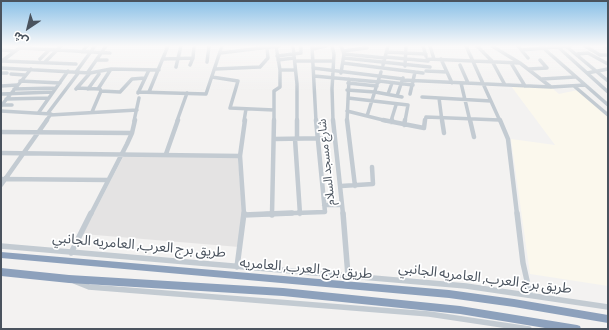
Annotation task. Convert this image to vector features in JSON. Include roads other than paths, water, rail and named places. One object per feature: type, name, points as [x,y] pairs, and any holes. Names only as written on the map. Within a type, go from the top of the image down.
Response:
[{"type":"highway","name":"طريق برج العرب, العامريه","points":[[1,255],[449,294],[514,302],[608,319]]},
{"type":"highway","name":"طريق برج العرب, العامريه","points":[[1,272],[69,279],[283,292],[460,310],[577,329]]},
{"type":"street","points":[[19,61],[76,64]]},
{"type":"street","points":[[1,185],[3,179],[24,153],[85,61]]},
{"type":"street","points":[[96,61],[91,72],[76,90],[88,89],[120,92],[132,79],[145,78]]},
{"type":"street","points":[[149,92],[162,61]]},
{"type":"street","points":[[176,67],[177,61]]},
{"type":"street","points":[[138,94],[149,92],[205,95],[217,61]]},
{"type":"street","points":[[215,69],[260,67],[265,61]]},
{"type":"street","points":[[272,215],[274,90],[280,87],[279,61]]},
{"type":"street","points":[[294,61],[298,84],[296,139],[300,214]]},
{"type":"street","points":[[244,215],[325,212],[317,137],[313,61]]},
{"type":"street","name":"شارع مسجد السلام","points":[[333,61],[333,124],[341,186],[348,276]]},
{"type":"street","points":[[370,61],[430,67]]},
{"type":"street","points":[[347,90],[400,96],[406,61]]},
{"type":"street","points":[[428,61],[432,71]]},
{"type":"street","points":[[443,61],[452,83]]},
{"type":"street","points":[[473,61],[508,139],[523,263],[530,294]]},
{"type":"street","points":[[492,61],[505,85]]},
{"type":"street","points":[[496,61],[520,63]]},
{"type":"street","points":[[517,61],[551,87]]},
{"type":"street","points":[[529,69],[546,68],[541,61]]},
{"type":"street","points":[[557,61],[608,105]]},
{"type":"street","points":[[574,61],[608,92]]},
{"type":"street","points":[[586,61],[608,81]]},
{"type":"street","points":[[38,69],[45,62]]},
{"type":"street","points":[[340,78],[343,63],[415,72],[448,72]]},
{"type":"street","points":[[367,116],[384,63]]},
{"type":"street","points":[[510,63],[525,86]]},
{"type":"street","points":[[460,65],[468,83]]},
{"type":"street","points":[[1,68],[78,72],[111,69],[159,70]]},
{"type":"street","points":[[313,68],[380,75],[413,83],[468,83],[551,87],[585,85]]},
{"type":"street","points":[[1,106],[31,69]]},
{"type":"street","points":[[92,112],[100,90],[111,69]]},
{"type":"street","points":[[587,73],[608,69]]},
{"type":"street","points":[[71,253],[132,133],[137,110],[138,94],[149,70]]},
{"type":"street","points":[[280,70],[295,70]]},
{"type":"street","points":[[39,112],[68,71]]},
{"type":"street","points":[[91,72],[108,74]]},
{"type":"street","points":[[410,94],[415,72]]},
{"type":"street","points":[[1,73],[25,75]]},
{"type":"street","points":[[88,89],[99,74]]},
{"type":"street","points":[[314,76],[340,78],[348,81],[377,86]]},
{"type":"street","points":[[542,79],[575,77]]},
{"type":"street","points":[[212,78],[238,80],[229,106],[233,109],[274,110]]},
{"type":"street","points":[[20,81],[60,83]]},
{"type":"street","points":[[348,81],[379,81],[392,83],[402,81]]},
{"type":"street","points":[[348,81],[347,111],[355,186]]},
{"type":"street","points":[[383,102],[392,83]]},
{"type":"street","points":[[461,83],[474,137]]},
{"type":"street","points":[[2,87],[17,85]]},
{"type":"street","points":[[574,86],[608,115]]},
{"type":"street","points":[[14,89],[55,90]]},
{"type":"street","points":[[1,94],[55,90]]},
{"type":"street","points":[[595,94],[608,92]]},
{"type":"street","points":[[166,154],[187,93]]},
{"type":"street","points":[[422,97],[491,101]]},
{"type":"street","points":[[6,99],[49,98]]},
{"type":"street","points":[[348,98],[408,106],[404,125]]},
{"type":"street","points":[[439,98],[444,133]]},
{"type":"street","points":[[1,106],[12,105]]},
{"type":"street","points":[[391,122],[396,105]]},
{"type":"street","points":[[237,266],[244,215],[240,156],[246,109]]},
{"type":"street","points":[[1,111],[39,112],[49,114],[137,110]]},
{"type":"street","points":[[347,111],[404,125],[424,128],[426,117],[500,120]]},
{"type":"street","points":[[1,132],[39,131],[132,133]]},
{"type":"street","points":[[274,139],[317,137],[335,138]]},
{"type":"street","points":[[1,153],[240,156]]},
{"type":"street","points":[[341,186],[374,184],[372,167]]},
{"type":"street","points":[[3,179],[108,180]]},
{"type":"street","points":[[324,205],[342,205]]},
{"type":"street","name":"طريق برج العرب, العامريه الجانبي","points":[[1,246],[466,286],[530,294],[608,307]]},
{"type":"street","points":[[69,279],[89,287],[429,314],[530,329]]}]
